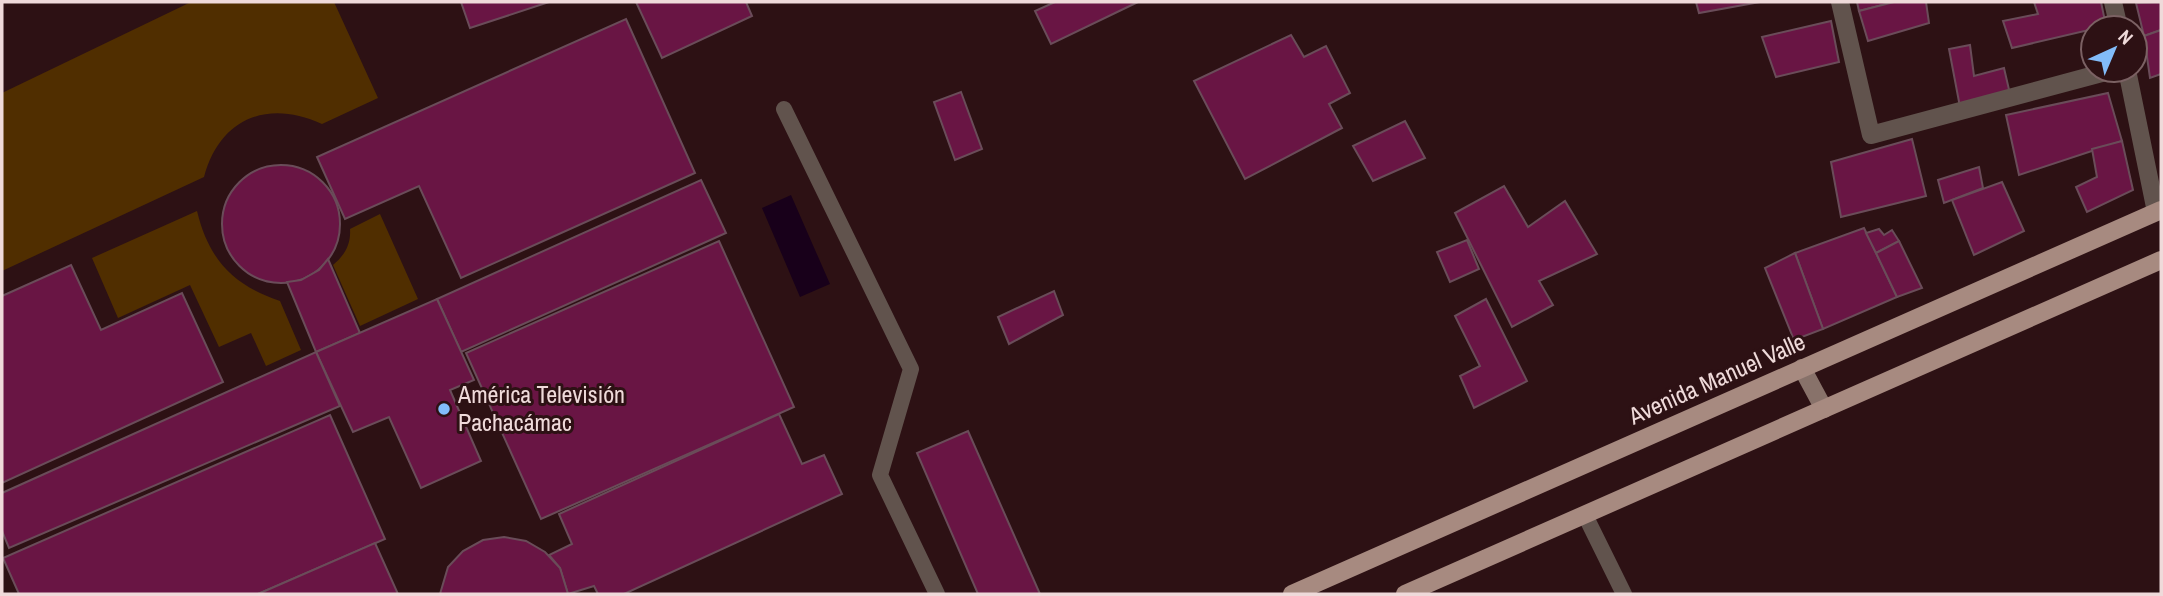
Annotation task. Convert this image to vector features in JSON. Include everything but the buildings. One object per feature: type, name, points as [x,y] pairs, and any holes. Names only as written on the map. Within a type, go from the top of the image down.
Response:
[{"type":"main road","name":"Avenida Manuel Valle","points":[[1292,594],[2159,211]]},
{"type":"main road","points":[[1405,594],[2161,260]]},
{"type":"main road","points":[[1802,368],[1824,409]]},
{"type":"street","points":[[1840,2],[1871,135],[2079,79]]},
{"type":"street","points":[[2130,84],[2159,211]]},
{"type":"lane","points":[[784,109],[911,369],[880,475],[936,594]]},
{"type":"lane","points":[[1585,515],[1623,594]]},
{"type":"shaded area","points":[[191,2],[334,2],[378,98],[322,124],[283,113],[265,114],[249,119],[234,128],[222,140],[211,157],[204,177],[2,271],[2,93]]},
{"type":"shaded area","points":[[791,195],[830,284],[800,297],[762,208]]},
{"type":"shaded area","points":[[197,211],[208,243],[225,268],[249,287],[280,301],[301,350],[266,366],[251,333],[219,347],[190,285],[118,318],[92,258]]},
{"type":"shaded area","points":[[380,214],[418,299],[360,326],[333,265],[346,249],[350,229]]},
{"type":"place","name":"América Televisión Pachacámac","points":[[444,409]]}]
